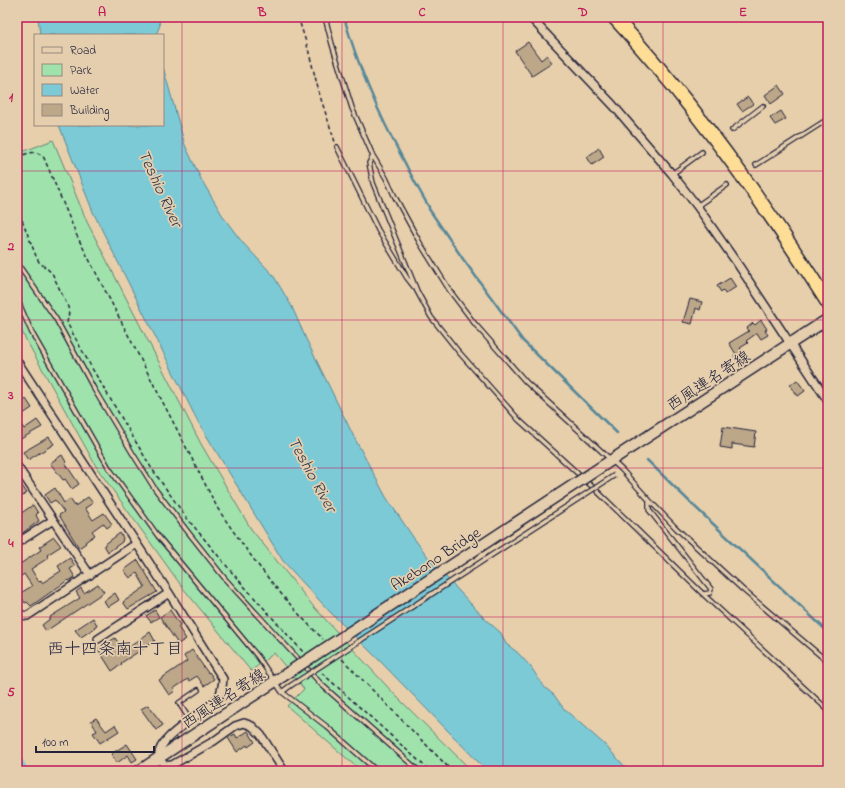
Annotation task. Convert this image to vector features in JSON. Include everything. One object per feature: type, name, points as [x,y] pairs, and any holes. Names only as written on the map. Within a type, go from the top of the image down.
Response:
[{"type":"highway","points":[[614,17],[674,85],[705,124],[769,213],[828,302]]},
{"type":"main road","name":"西風連名寄線","points":[[608,463],[828,319]]},
{"type":"main road","name":"Akebono Bridge","points":[[279,679],[608,463]]},
{"type":"main road","name":"西風連名寄線","points":[[139,771],[279,679]]},
{"type":"street","points":[[530,17],[613,105],[672,174],[697,206],[739,266],[828,401]]},
{"type":"street","points":[[17,361],[169,593],[223,679],[222,691],[216,700],[165,740],[158,750],[159,758],[164,764],[168,766],[172,765],[214,741],[235,726],[244,723],[252,726],[260,735],[284,771]]},
{"type":"street","points":[[17,466],[90,575]]},
{"type":"street","points":[[17,543],[53,520]]},
{"type":"street","points":[[17,611],[19,614],[27,616],[136,544]]},
{"type":"street","points":[[98,639],[169,593]]},
{"type":"lane","points":[[325,17],[352,108],[373,156],[420,243],[450,291],[474,324],[534,390],[608,463],[622,470],[676,528],[742,589],[828,662]]},
{"type":"lane","points":[[732,130],[763,106]]},
{"type":"lane","points":[[756,165],[828,119]]},
{"type":"lane","points":[[337,148],[378,230],[407,278],[417,291]]},
{"type":"lane","points":[[672,174],[702,152]]},
{"type":"lane","points":[[373,156],[370,160],[373,183],[417,291],[431,317],[458,351],[518,420],[597,491],[703,594],[828,710]]},
{"type":"lane","points":[[697,206],[727,185]]},
{"type":"lane","points":[[17,263],[56,320],[94,389],[155,489],[188,532],[226,580],[322,685],[419,771]]},
{"type":"lane","points":[[17,299],[32,333],[109,468],[158,536],[258,657],[279,679],[282,692],[326,726],[377,771]]},
{"type":"lane","points":[[282,692],[622,470]]},
{"type":"lane","points":[[649,500],[648,506],[652,513],[711,589],[710,593],[703,594]]},
{"type":"lane","points":[[191,720],[179,703],[198,690]]},
{"type":"path","points":[[298,17],[320,96],[337,148]]},
{"type":"path","points":[[17,157],[32,152],[41,154],[44,158],[77,236],[218,509],[267,577],[326,643]]},
{"type":"path","points":[[17,207],[39,262],[52,273],[68,307],[69,312],[67,323],[152,469],[186,517],[235,576],[308,657]]},
{"type":"path","points":[[342,658],[452,771]]},
{"type":"path","points":[[318,668],[356,705],[430,771]]},
{"type":"green space","points":[[53,140],[87,222],[201,444],[251,529],[313,606],[395,695],[472,771],[361,771],[287,706],[304,689],[274,653],[251,671],[183,588],[97,468],[17,321],[17,154]]},
{"type":"water","points":[[38,17],[158,17],[160,25],[156,34],[40,34]]},
{"type":"water","name":"Teshio River","points":[[164,71],[185,145],[201,179],[224,218],[242,242],[273,275],[292,307],[354,437],[386,497],[431,561],[485,619],[501,633],[506,644],[517,652],[531,667],[543,686],[554,695],[564,709],[604,744],[629,771],[487,771],[331,613],[283,561],[197,420],[93,212],[59,126],[164,126]]},
{"type":"building","points":[[528,42],[541,60],[547,55],[552,63],[532,76],[515,51]]},
{"type":"building","points":[[779,85],[785,94],[771,104],[765,95]]},
{"type":"building","points":[[748,97],[753,104],[742,111],[737,104]]},
{"type":"building","points":[[781,111],[786,119],[775,125],[770,118]]},
{"type":"building","points":[[599,148],[604,157],[592,165],[587,157]]},
{"type":"building","points":[[730,278],[736,287],[725,294],[723,290],[721,292],[717,286]]},
{"type":"building","points":[[690,299],[702,302],[700,310],[696,308],[692,324],[683,322]]},
{"type":"building","points":[[761,320],[767,329],[765,330],[768,335],[761,339],[757,333],[746,341],[748,343],[740,348],[745,356],[737,361],[734,355],[736,354],[729,343],[749,331],[747,328],[753,323],[755,325]]},
{"type":"building","points":[[797,380],[805,391],[798,396],[790,385]]},
{"type":"building","points":[[26,399],[32,408],[17,418],[17,406]]},
{"type":"building","points":[[17,419],[24,429],[37,420],[42,427],[17,441]]},
{"type":"building","points":[[723,427],[756,432],[754,447],[732,444],[732,449],[720,447]]},
{"type":"building","points":[[49,437],[54,444],[28,460],[23,452]]},
{"type":"building","points":[[62,455],[66,462],[65,463],[79,484],[72,489],[50,463]]},
{"type":"building","points":[[17,479],[27,493],[17,500]]},
{"type":"building","points":[[55,488],[64,503],[70,499],[75,506],[88,497],[93,503],[85,508],[93,520],[104,513],[112,524],[107,528],[103,523],[92,531],[95,535],[79,548],[59,515],[64,512],[55,500],[50,503],[45,495]]},
{"type":"building","points":[[33,505],[38,513],[36,515],[39,521],[17,537],[17,516]]},
{"type":"building","points":[[120,533],[123,538],[122,542],[108,552],[104,545]]},
{"type":"building","points":[[54,537],[61,546],[47,555],[48,558],[31,569],[39,582],[41,580],[42,583],[61,571],[58,566],[70,558],[75,566],[70,569],[75,577],[69,581],[68,580],[31,606],[27,602],[25,603],[19,594],[32,586],[24,574],[17,579],[17,566],[41,550],[39,547]]},
{"type":"building","points":[[138,560],[157,592],[128,609],[123,602],[145,587],[137,573],[130,578],[124,570]]},
{"type":"building","points":[[98,584],[104,592],[46,631],[42,625],[51,618],[50,617],[80,598],[76,592],[81,588],[84,593]]},
{"type":"building","points":[[115,593],[119,600],[108,607],[104,601]]},
{"type":"building","points":[[155,610],[159,617],[151,622],[146,616]]},
{"type":"building","points":[[170,610],[180,625],[178,627],[186,639],[178,644],[160,617]]},
{"type":"building","points":[[93,618],[97,625],[81,637],[75,630]]},
{"type":"building","points":[[150,632],[155,641],[121,663],[122,664],[112,671],[98,649],[115,638],[124,651]]},
{"type":"building","points":[[192,650],[214,679],[204,686],[197,676],[189,681],[188,679],[173,689],[175,691],[169,695],[159,680],[187,661],[184,656]]},
{"type":"building","points":[[148,705],[163,725],[156,730],[141,709]]},
{"type":"building","points":[[96,718],[106,731],[115,725],[119,731],[100,743],[93,733],[97,731],[91,721]]},
{"type":"building","points":[[248,731],[255,742],[248,747],[247,745],[237,752],[228,738],[235,734],[237,738]]},
{"type":"building","points":[[127,744],[137,759],[132,762],[128,755],[117,763],[111,754]]},
{"type":"waterway","points":[[344,17],[356,54],[378,108],[429,209],[463,259],[523,341],[617,433]]},
{"type":"waterway","points":[[647,460],[828,632]]},
{"type":"waterway","points":[[17,764],[21,771]]},
{"type":"district","name":"西十四条南十丁目","points":[[115,648]]}]
